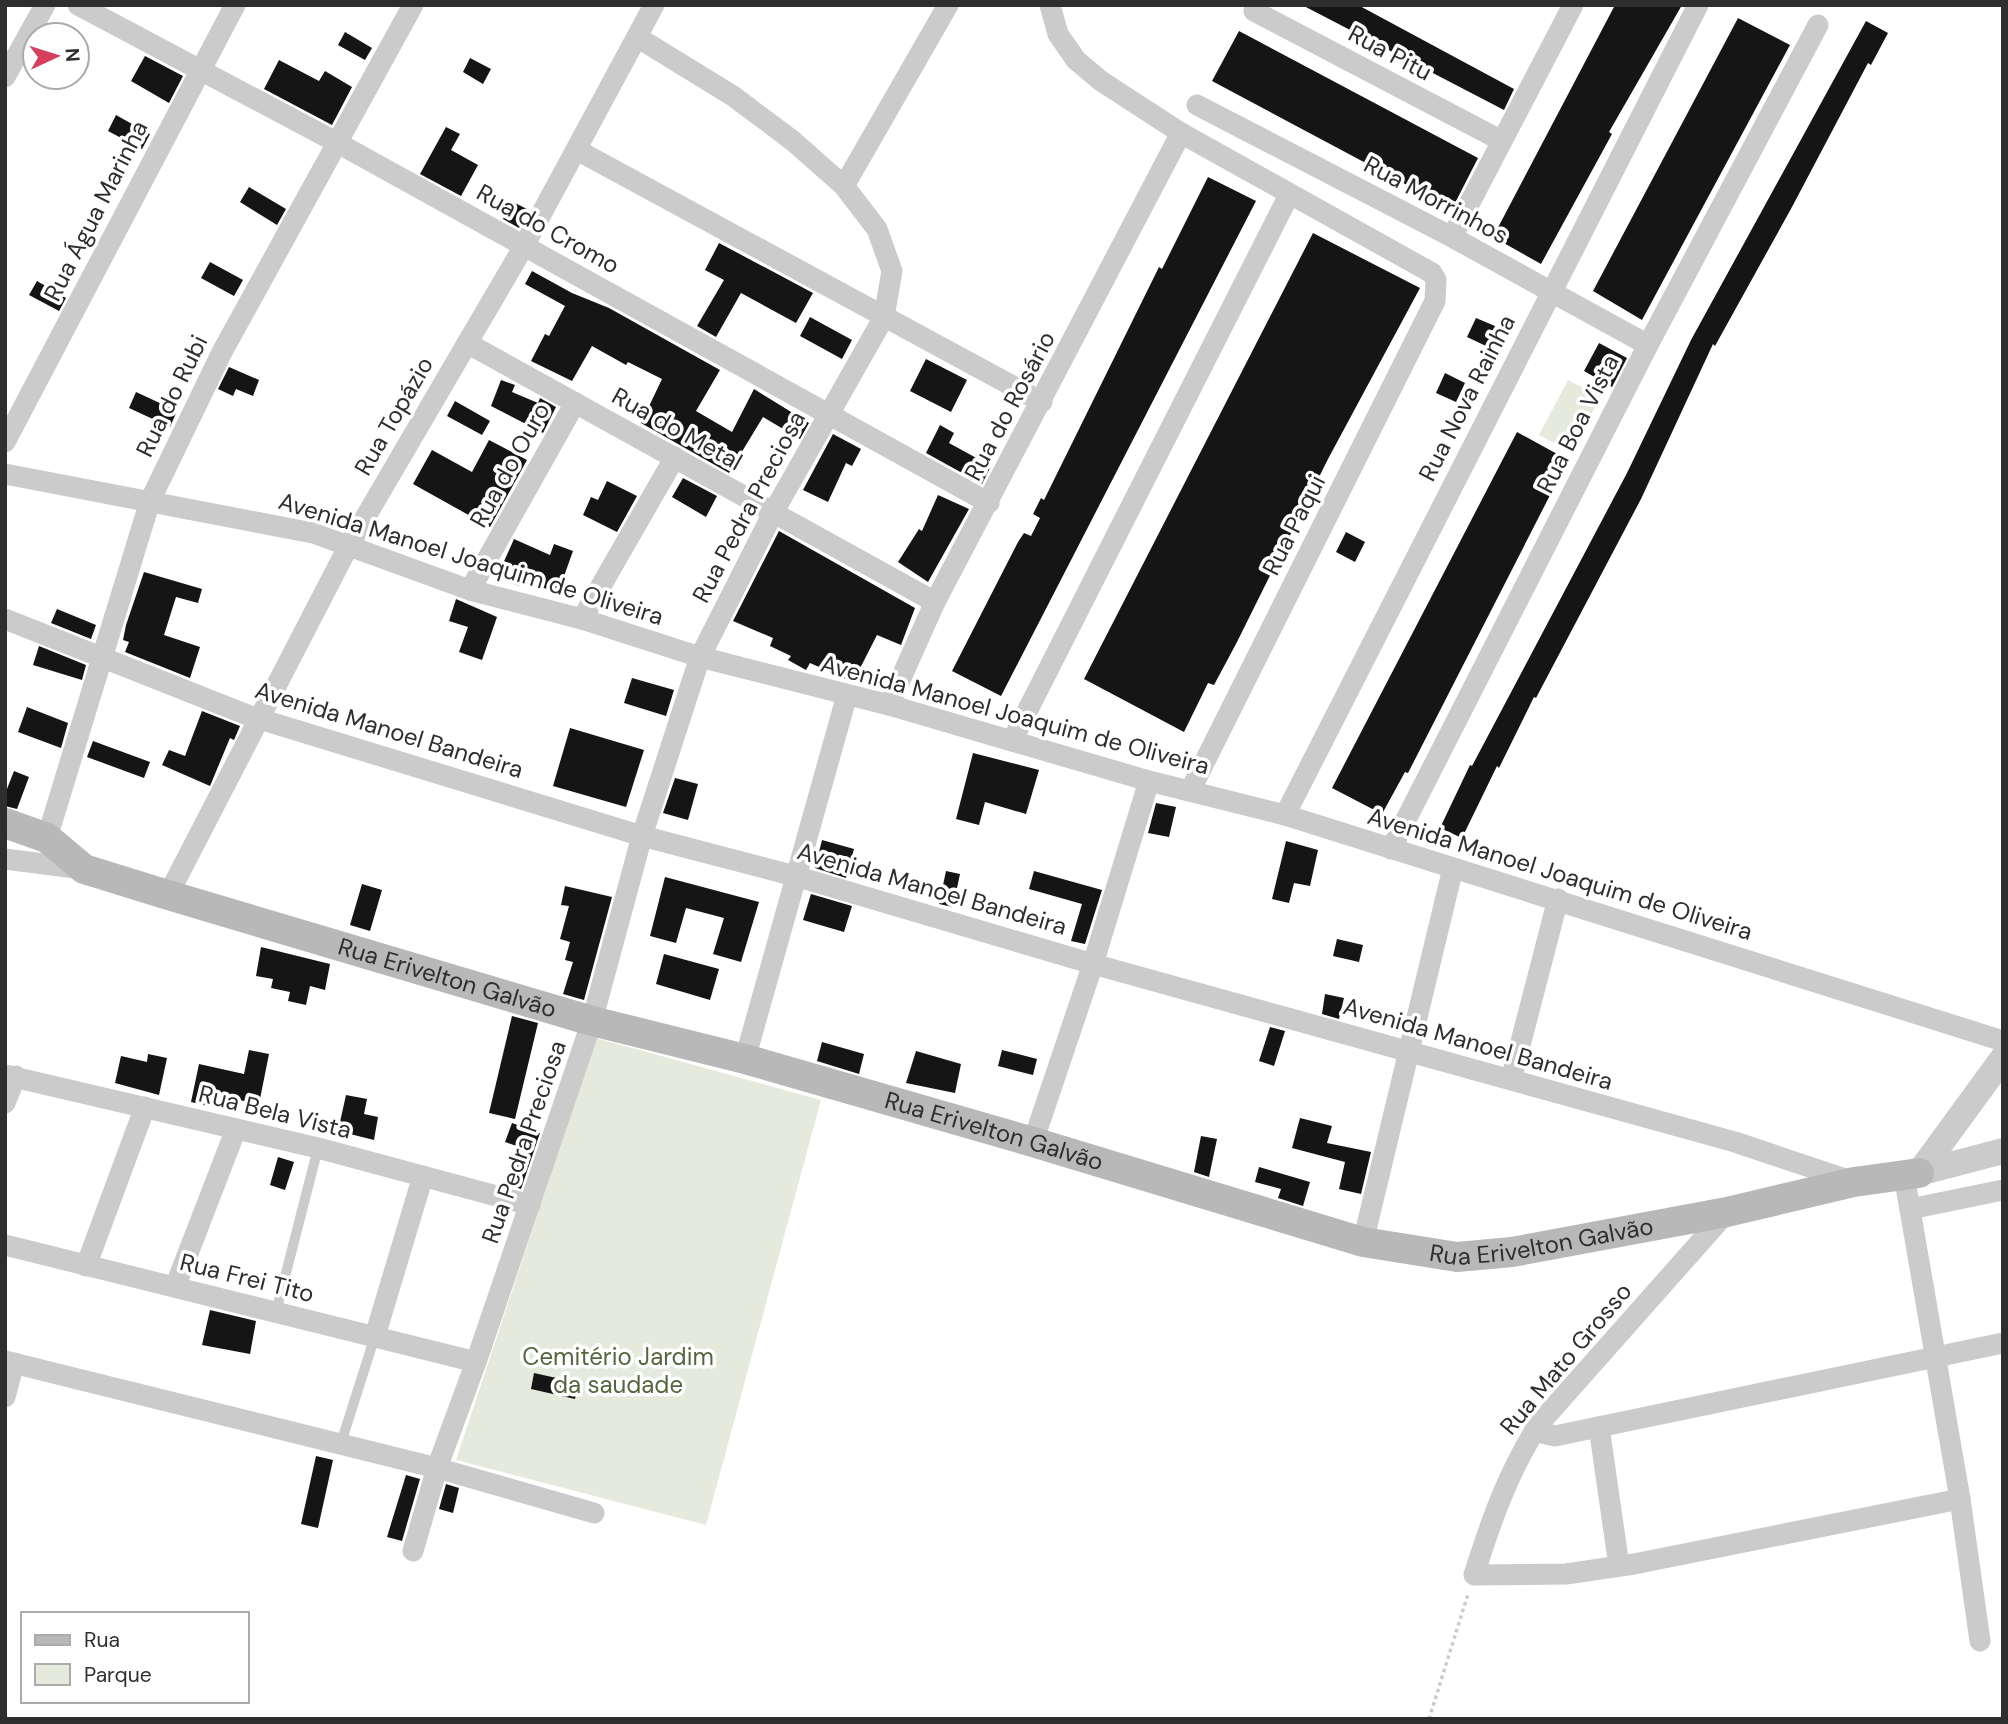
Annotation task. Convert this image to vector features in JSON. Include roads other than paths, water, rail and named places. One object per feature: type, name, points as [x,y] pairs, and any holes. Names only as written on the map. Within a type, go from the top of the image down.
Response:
[{"type":"main road","name":"Rua Erivelton Galvão","points":[[5,822],[47,838],[84,869],[168,895],[592,1021],[745,1059],[1033,1142],[1363,1242],[1457,1257],[1512,1252],[1727,1212],[1854,1182],[1912,1174]]},
{"type":"street","points":[[5,77],[45,5]]},
{"type":"street","name":"Rua do Cromo","points":[[78,5],[336,142],[989,503]]},
{"type":"street","name":"Rua Água Marinha","points":[[5,442],[234,5]]},
{"type":"street","name":"Rua do Rubi","points":[[47,838],[150,501],[222,352],[413,5]]},
{"type":"street","name":"Rua Topázio","points":[[168,895],[257,718],[348,547],[524,246],[654,5]]},
{"type":"street","points":[[637,37],[733,96],[793,141],[844,186],[948,5]]},
{"type":"street","points":[[1012,741],[1289,195],[1181,133],[1101,82],[1076,60],[1058,34],[1050,5]]},
{"type":"street","points":[[1452,237],[1573,5]]},
{"type":"street","name":"Rua Nova Rainha","points":[[1285,816],[1698,5]]},
{"type":"street","name":"Rua Pitu","points":[[1254,11],[1502,141]]},
{"type":"street","name":"Rua Boa Vista","points":[[1391,849],[1648,345],[1818,25]]},
{"type":"street","name":"Rua Morrinhos","points":[[1197,105],[1452,237],[1648,345]]},
{"type":"street","name":"Rua do Rosário","points":[[889,705],[935,602],[1181,133]]},
{"type":"street","points":[[577,150],[1042,402]]},
{"type":"street","name":"Rua Pedra Preciosa","points":[[413,1551],[437,1468],[476,1362],[592,1021],[642,836],[700,657],[773,513],[884,317],[892,271],[877,229],[844,186]]},
{"type":"street","name":"Rua Paqui","points":[[1191,791],[1435,302],[1436,280],[1432,273],[1289,195]]},
{"type":"street","name":"Rua do Metal","points":[[467,343],[935,602]]},
{"type":"street","name":"Rua do Ouro","points":[[470,590],[575,403]]},
{"type":"street","points":[[582,619],[675,457]]},
{"type":"street","name":"Avenida Manoel Joaquim de Oliveira","points":[[5,474],[313,533],[470,590],[582,619],[700,657],[889,705],[1149,781],[1285,816],[1558,899],[2003,1041]]},
{"type":"street","name":"Avenida Manoel Bandeira","points":[[5,619],[257,718],[642,836],[795,876],[1093,964],[1735,1142],[1854,1182]]},
{"type":"street","points":[[745,1059],[847,695]]},
{"type":"street","points":[[1033,1142],[1093,964],[1149,781]]},
{"type":"street","points":[[5,859],[84,869]]},
{"type":"street","points":[[1363,1242],[1453,868]]},
{"type":"street","points":[[1511,1080],[1558,899]]},
{"type":"street","points":[[1980,1641],[1960,1499],[1910,1209],[1912,1174],[2003,1058]]},
{"type":"street","points":[[5,1103],[10,1076]]},
{"type":"street","name":"Rua Bela Vista","points":[[10,1076],[318,1148],[530,1205]]},
{"type":"street","points":[[86,1266],[145,1107]]},
{"type":"street","points":[[175,1287],[236,1129]]},
{"type":"street","name":"Rua Erivelton Galvão","points":[[1912,1174],[2003,1151]]},
{"type":"street","points":[[375,1336],[423,1176]]},
{"type":"street","points":[[1910,1209],[2003,1190]]},
{"type":"street","name":"Rua Mato Grosso","points":[[1619,1566],[1566,1573],[1474,1575],[1498,1499],[1534,1431],[1727,1212]]},
{"type":"street","name":"Rua Frei Tito","points":[[5,1245],[476,1362]]},
{"type":"street","points":[[1534,1431],[1555,1436],[2003,1343]]},
{"type":"street","points":[[5,1397],[9,1362],[341,1443],[594,1513]]},
{"type":"street","points":[[1599,1427],[1619,1566],[1960,1499]]},
{"type":"lane","points":[[276,1312],[318,1148]]},
{"type":"lane","points":[[341,1443],[375,1336]]},
{"type":"park label","name":"Cemitério Jardim da saudade","points":[[618,1371]]}]
